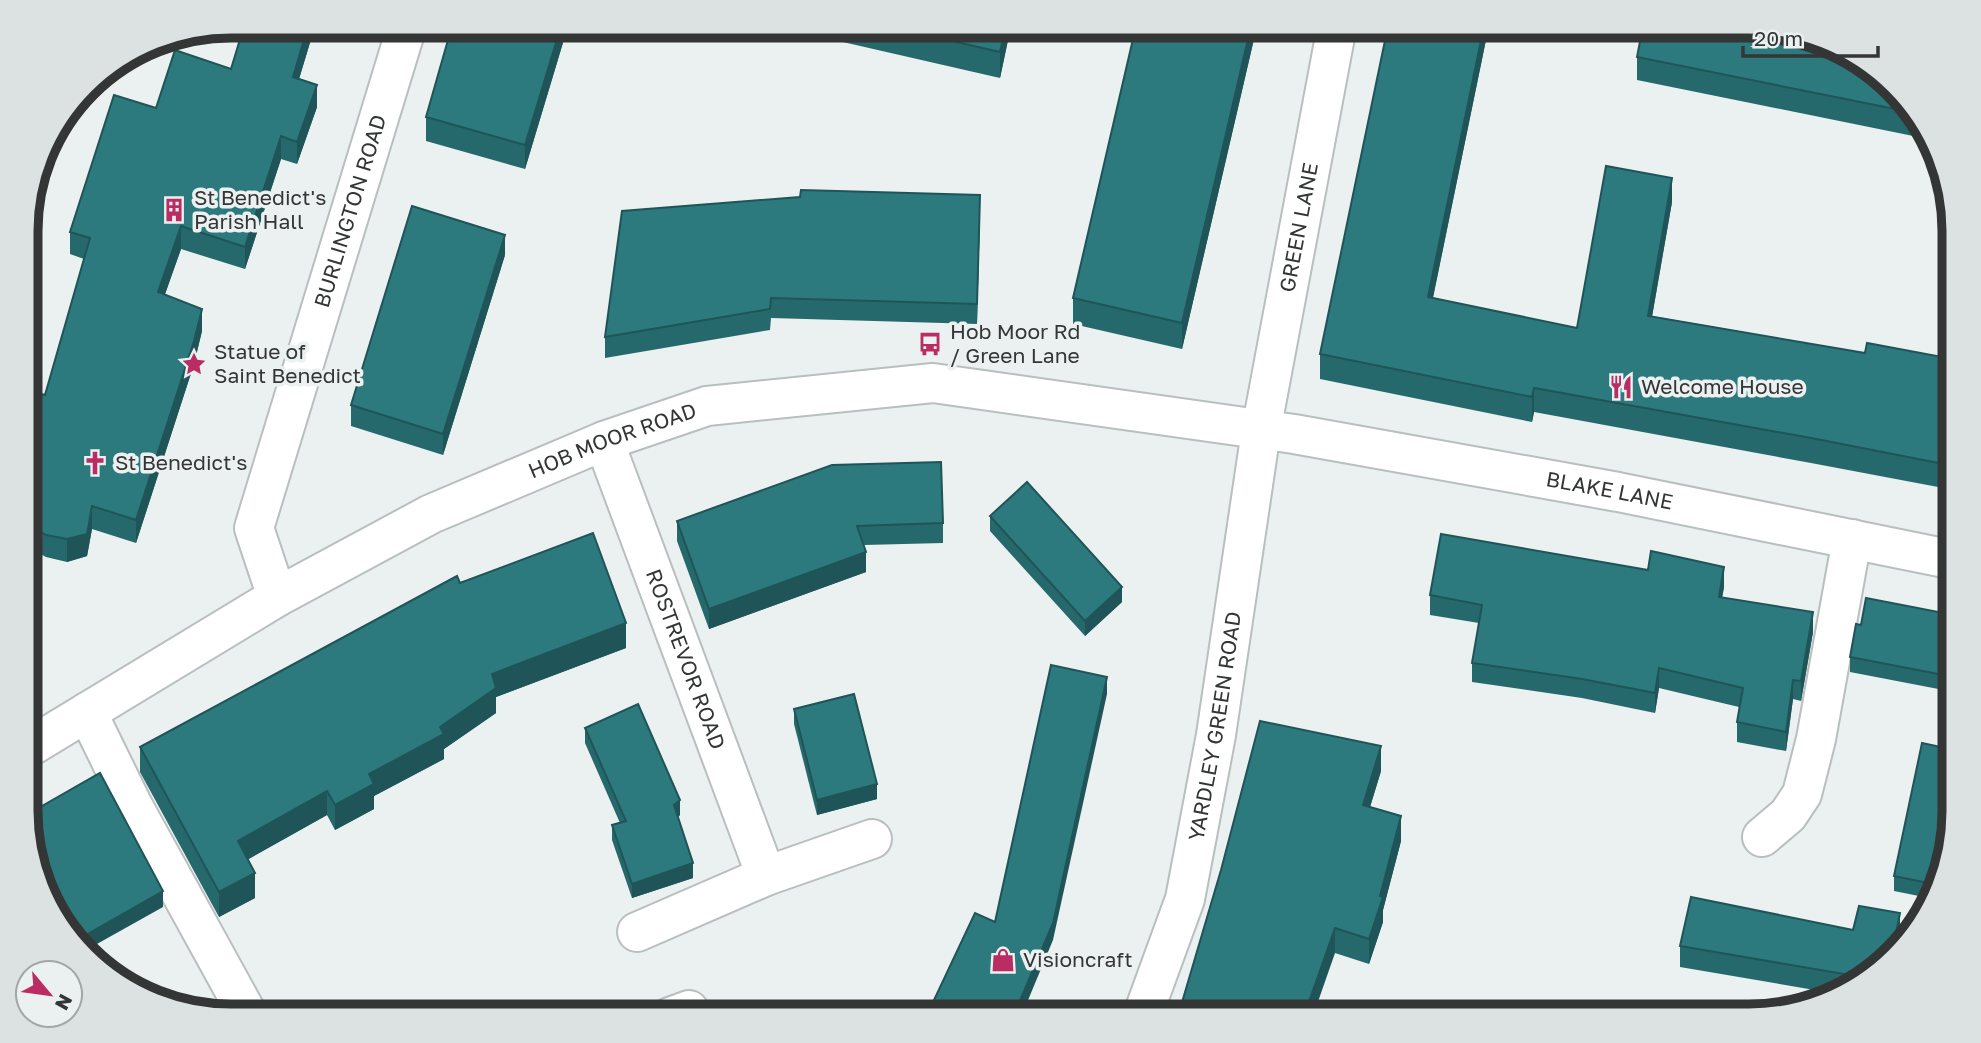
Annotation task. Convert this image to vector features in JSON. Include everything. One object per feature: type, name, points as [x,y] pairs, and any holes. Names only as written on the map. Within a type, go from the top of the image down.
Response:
[{"type":"street","name":"BURLINGTON ROAD","points":[[277,597],[254,528],[403,38]]},
{"type":"street","name":"GREEN LANE","points":[[1261,431],[1335,38]]},
{"type":"street","name":"HOB MOOR ROAD","points":[[38,742],[277,597],[431,513],[604,441],[708,406],[933,383],[1261,431]]},
{"type":"street","name":"BLAKE LANE","points":[[1261,431],[1294,434],[1618,492],[1942,558]]},
{"type":"street","name":"YARDLEY GREEN ROAD","points":[[1147,1004],[1185,898],[1216,735],[1261,431]]},
{"type":"street","name":"ROSTREVOR ROAD","points":[[604,441],[766,876]]},
{"type":"street","points":[[1762,837],[1788,815],[1802,794],[1816,739],[1852,540]]},
{"type":"street","points":[[87,712],[133,806],[242,1004]]},
{"type":"street","points":[[637,933],[766,876],[872,839]]},
{"type":"building","points":[[240,38],[304,38],[293,77],[317,85],[297,142],[281,136],[245,247],[181,226],[158,292],[202,309],[136,520],[92,506],[87,534],[67,539],[46,535],[38,530],[39,393],[45,395],[90,238],[70,232],[114,95],[156,108],[175,50],[231,69]]},
{"type":"building","points":[[449,38],[557,38],[525,145],[426,117]]},
{"type":"building","points":[[939,38],[1003,38],[1000,52]]},
{"type":"building","points":[[1133,38],[1248,38],[1182,323],[1073,298]]},
{"type":"building","points":[[1386,38],[1482,38],[1428,297],[1577,328],[1606,166],[1672,178],[1648,316],[1865,353],[1867,343],[1942,357],[1942,464],[1534,388],[1532,397],[1320,354]]},
{"type":"building","points":[[1641,38],[1775,40],[1799,45],[1835,58],[1877,86],[1899,110],[1637,57]]},
{"type":"building","points":[[801,190],[980,195],[977,304],[771,298],[770,309],[605,337],[622,211],[800,197]]},
{"type":"building","points":[[412,206],[505,235],[443,434],[351,405]]},
{"type":"building","points":[[941,462],[943,523],[857,526],[866,552],[709,609],[677,521],[832,465]]},
{"type":"building","points":[[1027,482],[1122,587],[1085,621],[990,516]]},
{"type":"building","points":[[593,533],[626,623],[492,674],[496,688],[440,727],[444,734],[369,774],[374,784],[335,805],[327,791],[238,841],[255,873],[219,892],[140,747],[457,576],[460,583]]},
{"type":"building","points":[[1441,534],[1648,570],[1651,551],[1724,567],[1719,597],[1813,612],[1801,681],[1793,680],[1786,732],[1737,722],[1743,688],[1659,668],[1655,693],[1472,663],[1482,605],[1430,595]]},
{"type":"building","points":[[1866,598],[1942,613],[1942,675],[1850,657],[1856,624],[1861,625]]},
{"type":"building","points":[[1051,665],[1107,677],[1053,923],[1019,1004],[932,1004],[975,913],[995,922]]},
{"type":"building","points":[[854,694],[877,784],[817,800],[794,709]]},
{"type":"building","points":[[638,704],[680,800],[674,805],[693,863],[632,884],[612,825],[626,821],[585,728]]},
{"type":"building","points":[[1260,721],[1381,746],[1363,805],[1401,816],[1380,896],[1383,897],[1369,939],[1335,928],[1308,1004],[1182,1004],[1221,870]]},
{"type":"building","points":[[1922,743],[1942,747],[1942,824],[1932,873],[1928,883],[1894,876]]},
{"type":"building","points":[[100,773],[163,891],[84,936],[58,897],[49,873],[42,849],[38,808]]},
{"type":"building","points":[[1691,897],[1853,930],[1859,906],[1900,913],[1895,939],[1877,957],[1851,975],[1680,946]]},
{"type":"place","name":"St Benedict's Parish Hall","points":[[174,210]]},
{"type":"place","name":"Hob Moor Rd / Green Lane","points":[[930,344]]},
{"type":"place","name":"Statue of Saint Benedict","points":[[194,364]]},
{"type":"place","name":"Welcome House","points":[[1621,387]]},
{"type":"place","name":"St Benedict's","points":[[95,463]]},
{"type":"place","name":"Visioncraft","points":[[1003,960]]}]
